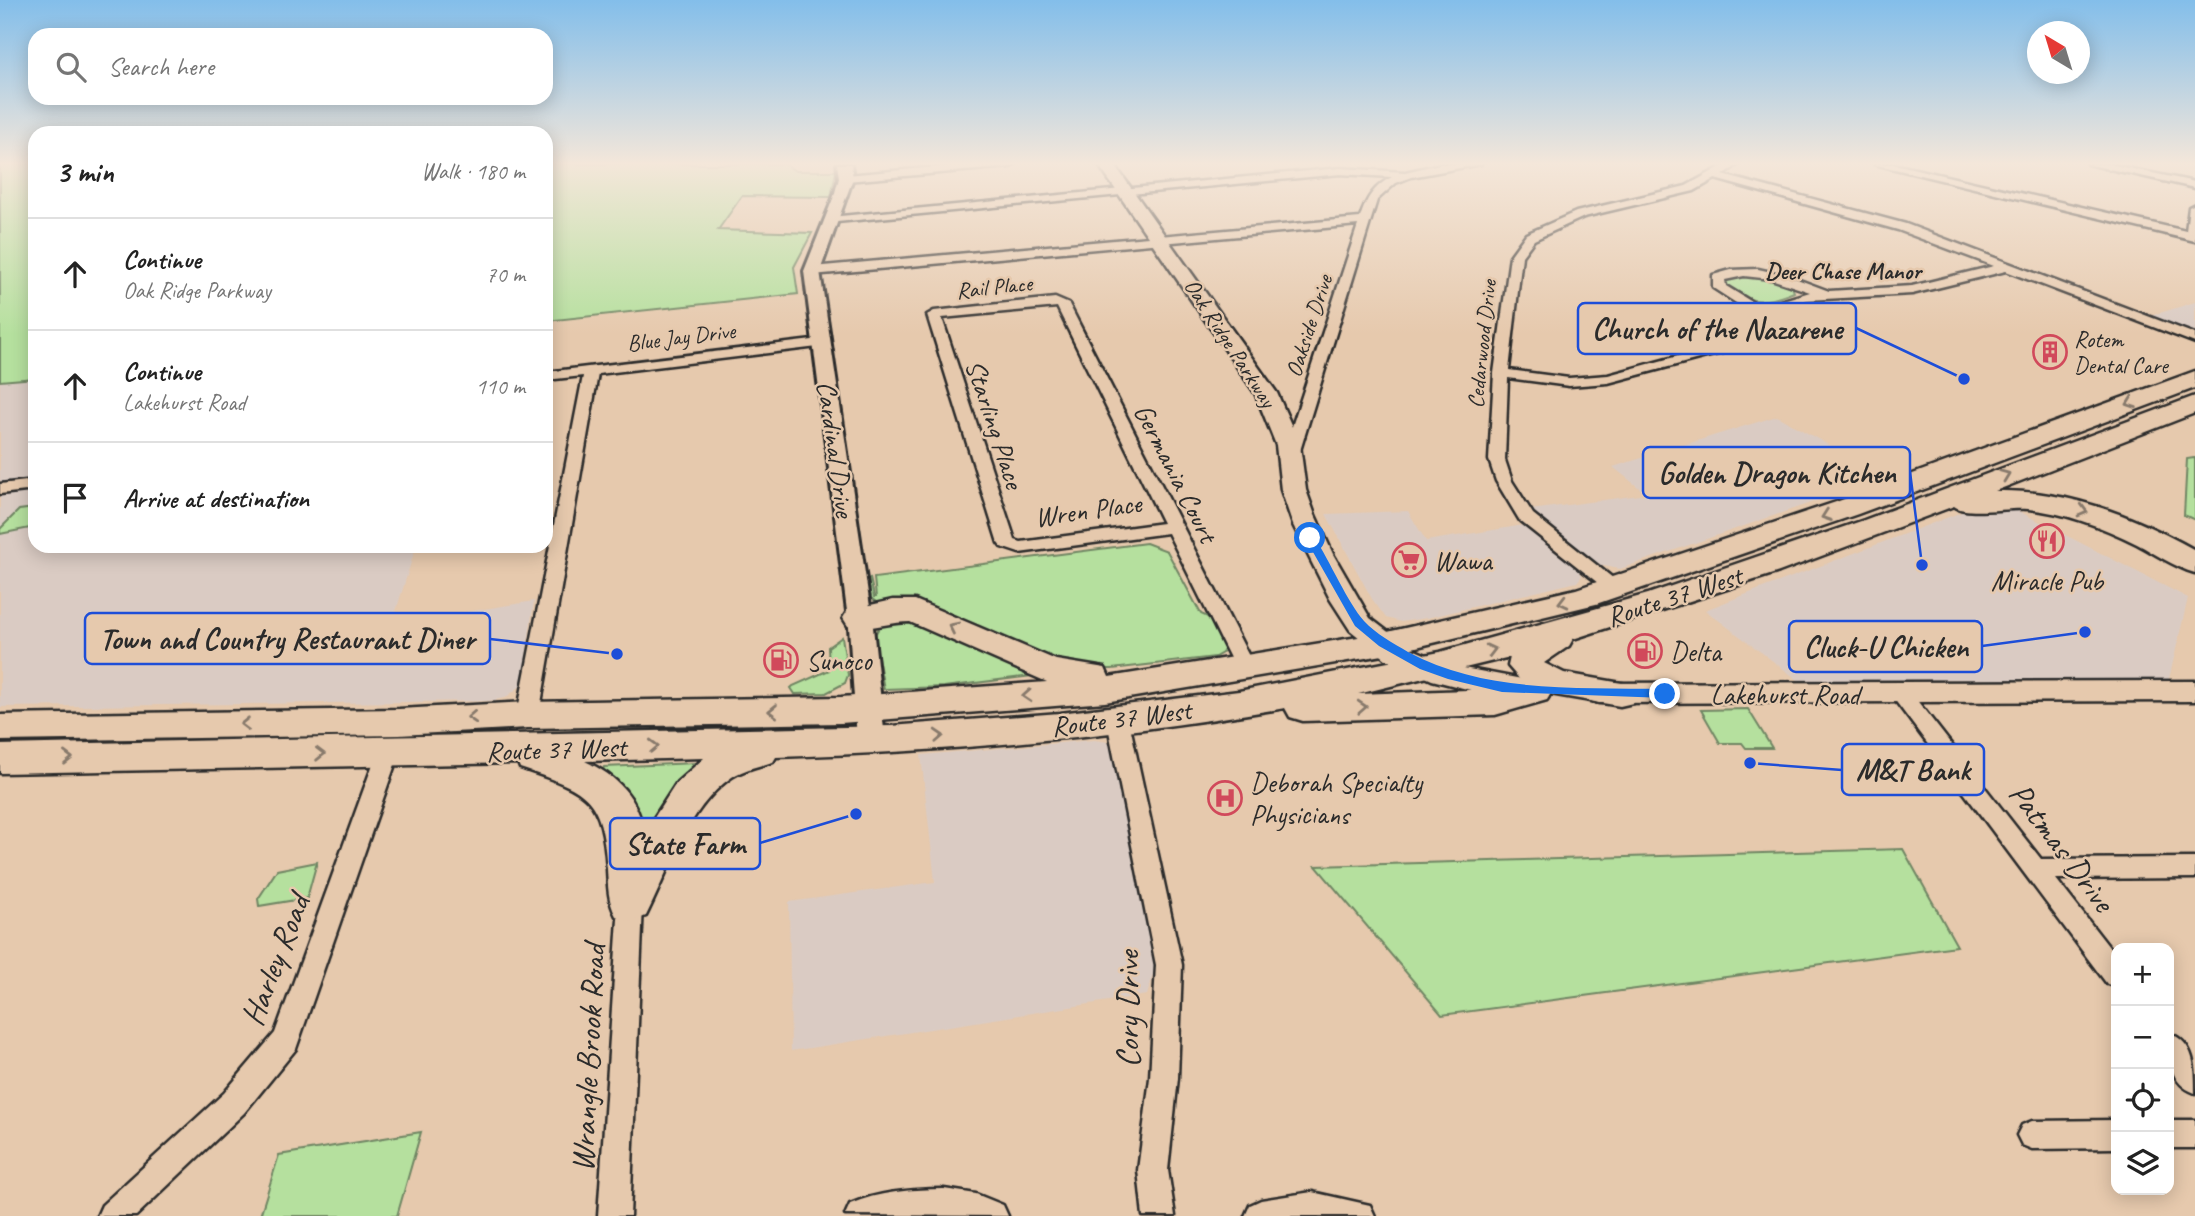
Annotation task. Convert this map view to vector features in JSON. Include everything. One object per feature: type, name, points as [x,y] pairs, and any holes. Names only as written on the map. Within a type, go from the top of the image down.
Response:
[{"type":"highway","name":"Route 37 West","points":[[0,759],[512,751],[803,741],[870,724],[1238,669],[1383,643],[1490,620],[1615,587],[1841,510],[2195,379]]},
{"type":"highway","name":"Route 37 West","points":[[0,728],[399,722],[528,715],[870,724],[965,735],[1118,721],[1332,688],[1571,629],[1671,600],[2195,404]]},
{"type":"highway","points":[[1896,516],[1974,501],[2012,498],[2046,503],[2094,514],[2162,543],[2195,562]]},
{"type":"highway","points":[[860,618],[893,611],[915,611],[1018,658],[1063,674],[1099,676],[1161,670],[1238,669]]},
{"type":"highway","points":[[1571,629],[1532,653],[1527,658],[1526,666],[1532,673],[1558,683],[1620,694]]},
{"type":"highway","points":[[1220,705],[1326,709],[1495,702],[1534,691]]},
{"type":"highway","points":[[631,904],[652,857],[679,811],[716,768],[733,759],[803,741]]},
{"type":"highway","points":[[512,751],[571,769],[594,780],[611,797],[624,825],[631,904]]},
{"type":"main road","name":"Oak Ridge Parkway","points":[[1147,221],[1266,393],[1291,454],[1294,492],[1310,538],[1359,623],[1383,643]]},
{"type":"main road","name":"Lakehurst Road","points":[[1383,643],[1425,666],[1452,676],[1502,688],[1534,691],[1620,694],[2195,691]]},
{"type":"street","name":"Cardinal Drive","points":[[830,221],[812,271],[860,618],[870,724]]},
{"type":"street","points":[[812,271],[1365,221]]},
{"type":"street","name":"Oakside Drive","points":[[1291,454],[1365,221]]},
{"type":"street","name":"Cedarwood Drive","points":[[1565,221],[1530,237],[1516,256],[1501,373],[1497,460],[1513,497],[1526,517],[1615,587]]},
{"type":"street","points":[[1883,221],[2195,339]]},
{"type":"street","points":[[2126,221],[2193,236]]},
{"type":"street","points":[[1501,373],[1569,382],[1608,379],[1720,349],[1741,332],[1749,318],[1806,296],[1913,290],[2007,267]]},
{"type":"street","points":[[1760,313],[1720,288],[1718,278],[1727,274],[1755,273],[1827,293]]},
{"type":"street","name":"Rail Place","points":[[934,316],[1059,302]]},
{"type":"street","name":"Germania Court","points":[[1059,302],[1173,527],[1238,669]]},
{"type":"street","name":"Starling Place","points":[[934,316],[1004,539],[1011,546]]},
{"type":"street","name":"Blue Jay Drive","points":[[553,375],[821,343]]},
{"type":"street","points":[[528,715],[591,371]]},
{"type":"street","points":[[0,489],[28,486]]},
{"type":"street","name":"Wren Place","points":[[1011,546],[1019,548],[1173,527]]},
{"type":"street","name":"Patmas Drive","points":[[1901,694],[2111,969]]},
{"type":"street","name":"Cory Drive","points":[[1118,721],[1169,965],[1164,1078],[1153,1170],[1159,1216]]},
{"type":"street","name":"Harley Road","points":[[113,1216],[234,1103],[286,1040],[388,753]]},
{"type":"street","points":[[2035,869],[2195,868]]},
{"type":"street","name":"Wrangle Brook Road","points":[[614,1216],[631,904]]},
{"type":"street","points":[[2174,1052],[2195,1080]]},
{"type":"street","points":[[2032,1135],[2111,1134]]},
{"type":"street","points":[[2174,1134],[2195,1134]]},
{"type":"street","points":[[861,1215],[940,1203],[964,1206],[992,1216]]},
{"type":"street","points":[[1261,1216],[1312,1207],[1359,1216]]},
{"type":"shaded area","points":[[2195,302],[2195,335],[2147,317]]},
{"type":"shaded area","points":[[28,379],[28,553],[414,553],[392,624],[534,601],[522,685],[505,698],[489,701],[0,707],[0,381]]},
{"type":"shaded area","points":[[1777,416],[1885,477],[1620,569],[1599,565],[1531,510],[1647,494],[1613,467]]},
{"type":"shaded area","points":[[2003,503],[2188,598],[2169,679],[1798,680],[1705,610],[1975,507]]},
{"type":"shaded area","points":[[1408,511],[1426,541],[1524,525],[1578,567],[1582,576],[1577,582],[1427,618],[1401,622],[1386,618],[1372,599],[1326,514]]},
{"type":"shaded area","points":[[1094,740],[1109,742],[1115,751],[1157,961],[1147,995],[791,1051],[789,902],[935,882],[921,755]]},
{"type":"green space","points":[[0,221],[28,221],[28,379],[0,381]]},
{"type":"green space","points":[[553,221],[725,221],[718,230],[812,233],[794,267],[798,294],[553,320]]},
{"type":"green space","points":[[1737,275],[1769,278],[1792,287],[1794,292],[1767,300],[1744,297],[1726,288],[1724,280]]},
{"type":"green space","points":[[2195,458],[2195,520],[2184,515],[2187,459]]},
{"type":"green space","points":[[28,509],[28,528],[0,534],[0,529],[19,510]]},
{"type":"green space","points":[[1146,543],[1167,551],[1201,614],[1210,618],[1225,648],[1222,653],[1215,657],[1112,669],[1083,669],[881,606],[871,598],[870,578],[876,597],[874,578]]},
{"type":"green space","points":[[903,616],[1031,673],[1031,676],[944,687],[884,689],[874,636],[882,623]]},
{"type":"green space","points":[[842,637],[848,675],[845,683],[826,693],[795,694],[791,688],[793,686],[829,670],[828,647]]},
{"type":"green space","points":[[1748,709],[1772,748],[1746,748],[1742,743],[1720,743],[1701,710]]},
{"type":"green space","points":[[698,765],[643,839],[617,782],[603,770],[604,767]]},
{"type":"green space","points":[[1903,849],[1957,946],[1442,1015],[1316,866]]},
{"type":"green space","points":[[317,862],[307,898],[259,906],[258,899],[277,870]]},
{"type":"green space","points":[[421,1132],[397,1216],[260,1216],[279,1155]]},
{"type":"place","name":"Rotem Dental Care","points":[[2050,352]]},
{"type":"place","name":"Church of the Nazarene","points":[[1964,379]]},
{"type":"place","name":"Miracle Pub","points":[[2047,541]]},
{"type":"place","name":"Wawa","points":[[1409,560]]},
{"type":"place","name":"Golden Dragon Kitchen","points":[[1922,565]]},
{"type":"place","name":"Cluck-U Chicken","points":[[2085,632]]},
{"type":"place","name":"Delta","points":[[1645,651]]},
{"type":"place","name":"Town and Country Restaurant Diner","points":[[617,654]]},
{"type":"place","name":"Sunoco","points":[[781,660]]},
{"type":"place","name":"M&T Bank","points":[[1750,763]]},
{"type":"place","name":"Deborah Specialty Physicians","points":[[1225,798]]},
{"type":"place","name":"State Farm","points":[[856,814]]},
{"type":"district","name":"Deer Chase Manor","points":[[1843,271]]},
{"type":"route","points":[[1310,538],[1359,623],[1383,643],[1425,666],[1452,676],[1502,688],[1550,692],[1665,694]]}]
